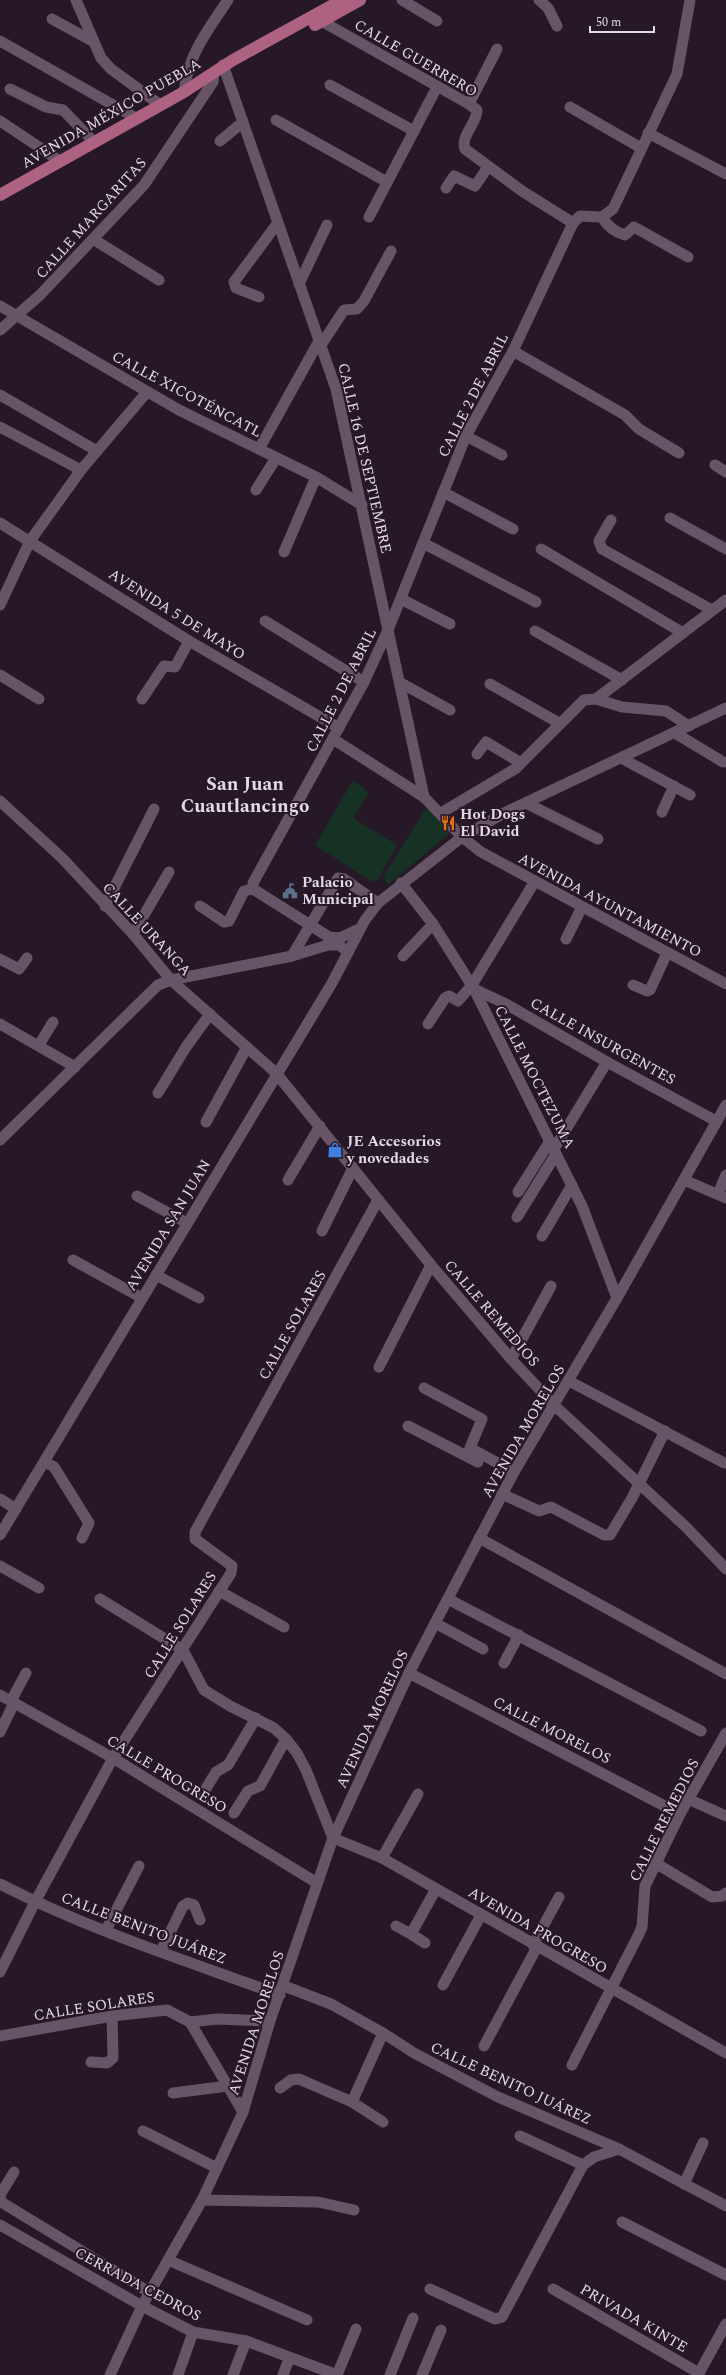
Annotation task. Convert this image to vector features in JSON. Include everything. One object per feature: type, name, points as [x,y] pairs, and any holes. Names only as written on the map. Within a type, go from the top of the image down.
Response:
[{"type":"main road","name":"AVENIDA MÉXICO PUEBLA","points":[[318,19],[342,0]]},
{"type":"main road","name":"AVENIDA MÉXICO PUEBLA","points":[[0,195],[159,104],[184,92],[220,70],[318,19],[360,0]]},
{"type":"street","points":[[76,0],[100,58],[111,69],[159,104]]},
{"type":"street","points":[[184,92],[186,72],[190,59],[228,0]]},
{"type":"street","points":[[402,0],[437,21]]},
{"type":"street","points":[[539,0],[548,8],[557,26]]},
{"type":"street","points":[[573,222],[580,216],[602,217],[613,209],[677,74],[690,0]]},
{"type":"street","name":"CALLE GUERRERO","points":[[318,19],[469,104],[477,110],[477,117],[464,140],[465,149],[522,191],[573,222]]},
{"type":"street","points":[[52,20],[94,42]]},
{"type":"street","points":[[0,41],[136,118]]},
{"type":"street","points":[[469,104],[497,50]]},
{"type":"street","name":"CALLE 16 DE SEPTIEMBRE","points":[[220,70],[243,122],[277,224],[336,390],[424,797]]},
{"type":"street","name":"CALLE MARGARITAS","points":[[0,330],[40,295],[155,172],[220,70]]},
{"type":"street","points":[[330,85],[414,131]]},
{"type":"street","points":[[369,217],[437,87]]},
{"type":"street","points":[[10,88],[46,107],[63,110],[94,142]]},
{"type":"street","points":[[570,107],[641,148]]},
{"type":"street","points":[[276,120],[387,182]]},
{"type":"street","points":[[0,121],[60,161]]},
{"type":"street","points":[[220,141],[243,122]]},
{"type":"street","points":[[648,133],[726,174]]},
{"type":"street","points":[[446,188],[454,176],[475,186],[488,167]]},
{"type":"street","points":[[602,217],[611,228],[622,234],[625,234],[634,228],[688,256]]},
{"type":"street","name":"CALLE 2 DE ABRIL","points":[[253,889],[253,883],[364,682],[401,599],[466,436],[512,351],[573,222]]},
{"type":"street","points":[[259,296],[236,288],[234,282],[277,224]]},
{"type":"street","points":[[299,284],[327,225]]},
{"type":"street","points":[[93,239],[159,280]]},
{"type":"street","points":[[259,449],[320,343],[344,310],[357,309],[364,301],[391,251]]},
{"type":"street","name":"CALLE XICOTÉNCATL","points":[[0,306],[147,392],[316,477],[362,505]]},
{"type":"street","points":[[512,351],[625,415],[639,429],[679,453]]},
{"type":"street","points":[[0,605],[30,541],[81,470],[147,392]]},
{"type":"street","points":[[0,395],[97,451]]},
{"type":"street","points":[[0,427],[81,470]]},
{"type":"street","points":[[466,436],[502,455]]},
{"type":"street","points":[[256,490],[276,458]]},
{"type":"street","points":[[715,465],[726,472]]},
{"type":"street","points":[[284,552],[316,477]]},
{"type":"street","points":[[443,492],[513,529]]},
{"type":"street","points":[[670,518],[726,549]]},
{"type":"street","points":[[612,520],[599,541],[602,549],[712,610]]},
{"type":"street","name":"AVENIDA 5 DE MAYO","points":[[0,523],[190,641],[339,728]]},
{"type":"street","points":[[424,543],[536,602]]},
{"type":"street","points":[[541,549],[683,632]]},
{"type":"street","points":[[401,599],[450,624]]},
{"type":"street","points":[[596,699],[726,600]]},
{"type":"street","points":[[265,621],[364,682]]},
{"type":"street","points":[[535,630],[622,680]]},
{"type":"street","points":[[142,699],[164,666],[175,667],[190,641]]},
{"type":"street","points":[[0,675],[39,699]]},
{"type":"street","points":[[400,683],[450,710]]},
{"type":"street","points":[[490,684],[559,723]]},
{"type":"street","points":[[441,813],[501,779],[521,763],[579,703],[590,698],[622,707],[666,711],[689,726]]},
{"type":"street","name":"AVENIDA SAN JUAN","points":[[0,1535],[187,1224],[348,952],[359,929],[378,903],[462,837],[526,803],[726,708]]},
{"type":"street","points":[[675,733],[723,762]]},
{"type":"street","name":"AVENIDA AYUNTAMIENTO","points":[[333,739],[424,797],[441,813],[462,837],[481,852],[726,984]]},
{"type":"street","points":[[477,754],[484,742],[521,763]]},
{"type":"street","points":[[621,758],[690,795]]},
{"type":"street","points":[[662,812],[674,786]]},
{"type":"street","name":"CALLE URANGA","points":[[0,801],[62,858],[132,934],[171,980],[276,1073]]},
{"type":"street","points":[[526,803],[598,839]]},
{"type":"street","points":[[105,906],[154,809]]},
{"type":"street","points":[[132,934],[169,872]]},
{"type":"street","points":[[292,956],[338,878],[344,879],[378,903]]},
{"type":"street","points":[[428,1024],[445,998],[449,996],[458,1001],[473,987],[535,882]]},
{"type":"street","name":"CALLE MOCTEZUMA","points":[[402,883],[433,924],[473,987],[572,1185],[590,1226],[617,1298]]},
{"type":"street","points":[[200,906],[224,922],[229,921],[244,891],[253,889],[329,937],[340,938],[359,929]]},
{"type":"street","points":[[566,939],[582,907]]},
{"type":"street","points":[[403,956],[433,924]]},
{"type":"street","points":[[0,1140],[148,993],[158,985],[171,980],[292,956],[334,944],[348,952]]},
{"type":"street","points":[[633,985],[647,991],[650,990],[667,953]]},
{"type":"street","points":[[0,959],[19,969],[27,958]]},
{"type":"street","name":"CALLE INSURGENTES","points":[[473,987],[716,1121]]},
{"type":"street","points":[[158,1093],[186,1047],[210,1014]]},
{"type":"street","points":[[39,1045],[53,1022]]},
{"type":"street","points":[[0,1024],[75,1067]]},
{"type":"street","points":[[206,1122],[247,1047]]},
{"type":"street","points":[[517,1217],[553,1148],[607,1062]]},
{"type":"street","name":"CALLE REMEDIOS","points":[[276,1073],[431,1265],[511,1359],[555,1406],[638,1483],[726,1569]]},
{"type":"street","name":"AVENIDA MORELOS","points":[[110,2375],[149,2292],[202,2200],[243,2112],[270,2021],[282,1990],[333,1838],[409,1674],[512,1475],[555,1406],[726,1105]]},
{"type":"street","points":[[288,1180],[320,1126]]},
{"type":"street","points":[[518,1192],[553,1148]]},
{"type":"street","points":[[322,1231],[353,1168]]},
{"type":"street","points":[[684,1180],[722,1196],[726,1176]]},
{"type":"street","points":[[542,1236],[572,1185]]},
{"type":"street","points":[[137,1196],[187,1224]]},
{"type":"street","name":"CALLE SOLARES","points":[[0,1972],[35,1902],[112,1758],[183,1650],[231,1573],[232,1566],[195,1539],[195,1532],[378,1200]]},
{"type":"street","points":[[73,1260],[142,1298]]},
{"type":"street","points":[[379,1367],[431,1265]]},
{"type":"street","points":[[156,1275],[199,1298]]},
{"type":"street","points":[[511,1359],[551,1286]]},
{"type":"street","points":[[569,1381],[724,1463]]},
{"type":"street","points":[[424,1388],[482,1419],[470,1448],[512,1475]]},
{"type":"street","points":[[408,1426],[512,1475]]},
{"type":"street","points":[[502,1494],[539,1511],[551,1507],[606,1536],[613,1531],[665,1431]]},
{"type":"street","points":[[45,1462],[54,1467],[89,1523],[82,1538]]},
{"type":"street","points":[[0,1499],[16,1509]]},
{"type":"street","points":[[479,1538],[726,1674]]},
{"type":"street","points":[[0,1566],[39,1588]]},
{"type":"street","points":[[219,1591],[284,1627]]},
{"type":"street","points":[[100,1599],[183,1650],[204,1690],[230,1706],[274,1728],[286,1739],[297,1753],[306,1770],[333,1838]]},
{"type":"street","points":[[448,1599],[701,1731]]},
{"type":"street","points":[[435,1623],[483,1649]]},
{"type":"street","points":[[504,1663],[519,1635]]},
{"type":"street","points":[[0,1732],[26,1673]]},
{"type":"street","name":"CALLE MORELOS","points":[[409,1674],[680,1814]]},
{"type":"street","name":"CALLE PROGRESO","points":[[0,1695],[112,1758],[318,1882]]},
{"type":"street","points":[[202,1795],[216,1772],[228,1765],[256,1718]]},
{"type":"street","name":"CALLE REMEDIOS","points":[[572,2065],[642,1927],[645,1886],[680,1814],[726,1733]]},
{"type":"street","points":[[234,1813],[248,1791],[260,1786],[286,1739]]},
{"type":"street","points":[[382,1858],[418,1794]]},
{"type":"street","points":[[688,1799],[726,1816]]},
{"type":"street","name":"AVENIDA PROGRESO","points":[[333,1838],[382,1858],[610,1989],[726,2053]]},
{"type":"street","points":[[657,1864],[712,1897],[722,1896],[726,1892]]},
{"type":"street","points":[[106,1930],[139,1866]]},
{"type":"street","name":"CALLE BENITO JUÁREZ","points":[[0,1884],[35,1902],[161,1951],[282,1990],[331,2004],[383,2032],[414,2053],[498,2097],[619,2150],[726,2206]]},
{"type":"street","points":[[411,1934],[436,1889]]},
{"type":"street","points":[[484,2046],[559,1897]]},
{"type":"street","points":[[161,1951],[183,1906],[188,1903],[194,1905],[200,1920]]},
{"type":"street","points":[[443,1985],[481,1915]]},
{"type":"street","points":[[396,1926],[425,1943]]},
{"type":"street","name":"CALLE SOLARES","points":[[0,2036],[112,2016],[167,2010],[190,2022]]},
{"type":"street","points":[[91,2062],[107,2063],[113,2058],[112,2016]]},
{"type":"street","points":[[243,2112],[190,2022],[218,2019],[270,2021]]},
{"type":"street","points":[[352,2102],[383,2032]]},
{"type":"street","points":[[280,2088],[291,2080],[299,2079],[352,2102],[383,2122]]},
{"type":"street","points":[[173,2093],[228,2086]]},
{"type":"street","points":[[143,2131],[217,2168]]},
{"type":"street","points":[[520,2136],[583,2165]]},
{"type":"street","points":[[684,2184],[703,2143]]},
{"type":"street","points":[[430,2289],[495,2318],[502,2317],[583,2165],[594,2157],[619,2150]]},
{"type":"street","points":[[14,2172],[0,2195],[1,2202],[149,2292]]},
{"type":"street","points":[[202,2200],[318,2202],[354,2210]]},
{"type":"street","points":[[622,2222],[726,2275]]},
{"type":"street","name":"CERRADA CEDROS","points":[[0,2225],[142,2306],[193,2332],[246,2341],[290,2359],[337,2375]]},
{"type":"street","points":[[168,2260],[307,2320]]},
{"type":"street","name":"PRIVADA KINTE","points":[[553,2288],[699,2374]]},
{"type":"street","points":[[390,2375],[413,2318]]},
{"type":"street","points":[[699,2374],[726,2324]]},
{"type":"street","points":[[337,2375],[356,2329]]},
{"type":"street","points":[[422,2375],[441,2330]]},
{"type":"street","points":[[178,2375],[193,2332]]},
{"type":"street","points":[[233,2375],[246,2341]]},
{"type":"street","points":[[283,2375],[290,2359]]},
{"type":"green space","points":[[353,780],[369,793],[353,818],[397,845],[377,881],[372,882],[315,845]]},
{"type":"green space","points":[[427,807],[450,833],[388,885],[383,877]]},
{"type":"place","name":"Hot Dogs El David","points":[[448,823]]},
{"type":"place","name":"Palacio Municipal","points":[[290,891]]},
{"type":"place","name":"JE Accesorios y novedades","points":[[335,1150]]},
{"type":"district","name":"San Juan Cuautlancingo","points":[[245,794]]}]
